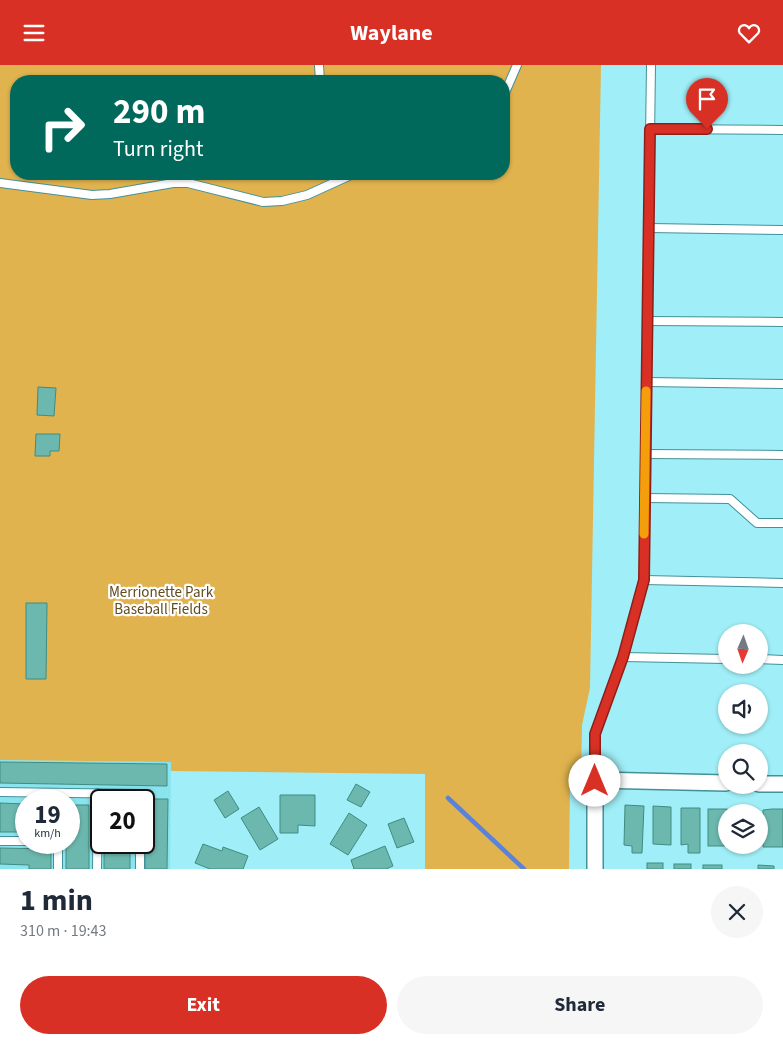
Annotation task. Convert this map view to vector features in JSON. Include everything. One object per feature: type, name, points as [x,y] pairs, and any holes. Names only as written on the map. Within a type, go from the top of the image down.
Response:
[{"type":"street","points":[[595,869],[595,781],[718,783]]},
{"type":"street","points":[[768,784],[783,784]]},
{"type":"lane","points":[[510,81],[517,65]]},
{"type":"lane","points":[[595,781],[595,734],[623,657],[644,580],[651,65]]},
{"type":"lane","points":[[650,129],[783,130]]},
{"type":"lane","points":[[332,180],[334,184]]},
{"type":"lane","points":[[0,183],[92,195],[110,194],[173,183],[188,183],[262,202],[282,201],[307,195],[342,180]]},
{"type":"lane","points":[[649,228],[783,230]]},
{"type":"lane","points":[[647,321],[783,323]]},
{"type":"lane","points":[[647,382],[783,384]]},
{"type":"lane","points":[[645,454],[783,455]]},
{"type":"lane","points":[[645,498],[730,499],[757,523],[783,523]]},
{"type":"lane","points":[[644,580],[783,583]]},
{"type":"lane","points":[[623,657],[718,659]]},
{"type":"lane","points":[[768,659],[783,660]]},
{"type":"lane","points":[[0,792],[15,793]]},
{"type":"lane","points":[[0,841],[15,841]]},
{"type":"lane","points":[[58,854],[58,869]]},
{"type":"lane","points":[[97,854],[97,869]]},
{"type":"lane","points":[[140,854],[140,869]]},
{"type":"shaded area","points":[[0,760],[171,762],[170,869],[0,869]]},
{"type":"green space","name":"Merrionette Park Baseball Fields","points":[[0,65],[601,65],[590,688],[582,725],[581,775],[570,776],[569,869],[425,869],[425,774],[171,771],[171,762],[0,760]]},
{"type":"building","points":[[38,387],[56,388],[54,416],[37,415]]},
{"type":"building","points":[[36,434],[60,434],[59,451],[50,451],[50,456],[35,456]]},
{"type":"building","points":[[26,603],[47,603],[46,679],[26,679]]},
{"type":"building","points":[[0,762],[167,764],[167,786],[0,783]]},
{"type":"building","points":[[356,784],[370,792],[361,807],[347,800]]},
{"type":"building","points":[[228,791],[239,809],[225,818],[214,800]]},
{"type":"building","points":[[280,795],[315,795],[315,826],[298,825],[298,833],[280,833]]},
{"type":"building","points":[[155,799],[168,799],[167,869],[145,869],[145,854],[155,854]]},
{"type":"building","points":[[0,803],[15,804],[15,832],[0,832]]},
{"type":"building","points":[[80,805],[89,805],[89,869],[66,869],[66,854],[80,854]]},
{"type":"building","points":[[625,805],[644,806],[642,853],[632,853],[632,846],[624,845]]},
{"type":"building","points":[[653,806],[671,807],[671,845],[653,844]]},
{"type":"building","points":[[259,807],[278,839],[260,850],[241,818]]},
{"type":"building","points":[[681,808],[700,808],[700,853],[688,853],[688,844],[681,845]]},
{"type":"building","points":[[708,809],[718,809],[718,846],[708,846]]},
{"type":"building","points":[[768,809],[783,809],[783,847],[768,847]]},
{"type":"building","points":[[349,813],[367,825],[348,855],[330,844]]},
{"type":"building","points":[[404,818],[414,842],[397,848],[388,824]]},
{"type":"building","points":[[203,844],[222,851],[223,847],[248,856],[243,869],[210,869],[195,863]]},
{"type":"building","points":[[385,846],[393,866],[386,869],[354,869],[351,860]]},
{"type":"building","points":[[0,848],[15,848],[15,854],[51,854],[51,869],[29,869],[29,865],[0,864]]},
{"type":"building","points":[[104,854],[130,854],[130,869],[104,869]]},
{"type":"building","points":[[647,863],[663,863],[663,869],[647,869]]},
{"type":"building","points":[[674,864],[691,864],[691,869],[674,869]]},
{"type":"building","points":[[703,865],[722,865],[722,869],[703,869]]},
{"type":"building","points":[[758,865],[774,866],[774,869],[758,869]]},
{"type":"waterway","points":[[448,798],[524,869]]},
{"type":"slow traffic","points":[[644,534],[646,391]]},
{"type":"route","points":[[595,781],[595,734],[623,657],[644,580],[650,129],[707,129]]}]
